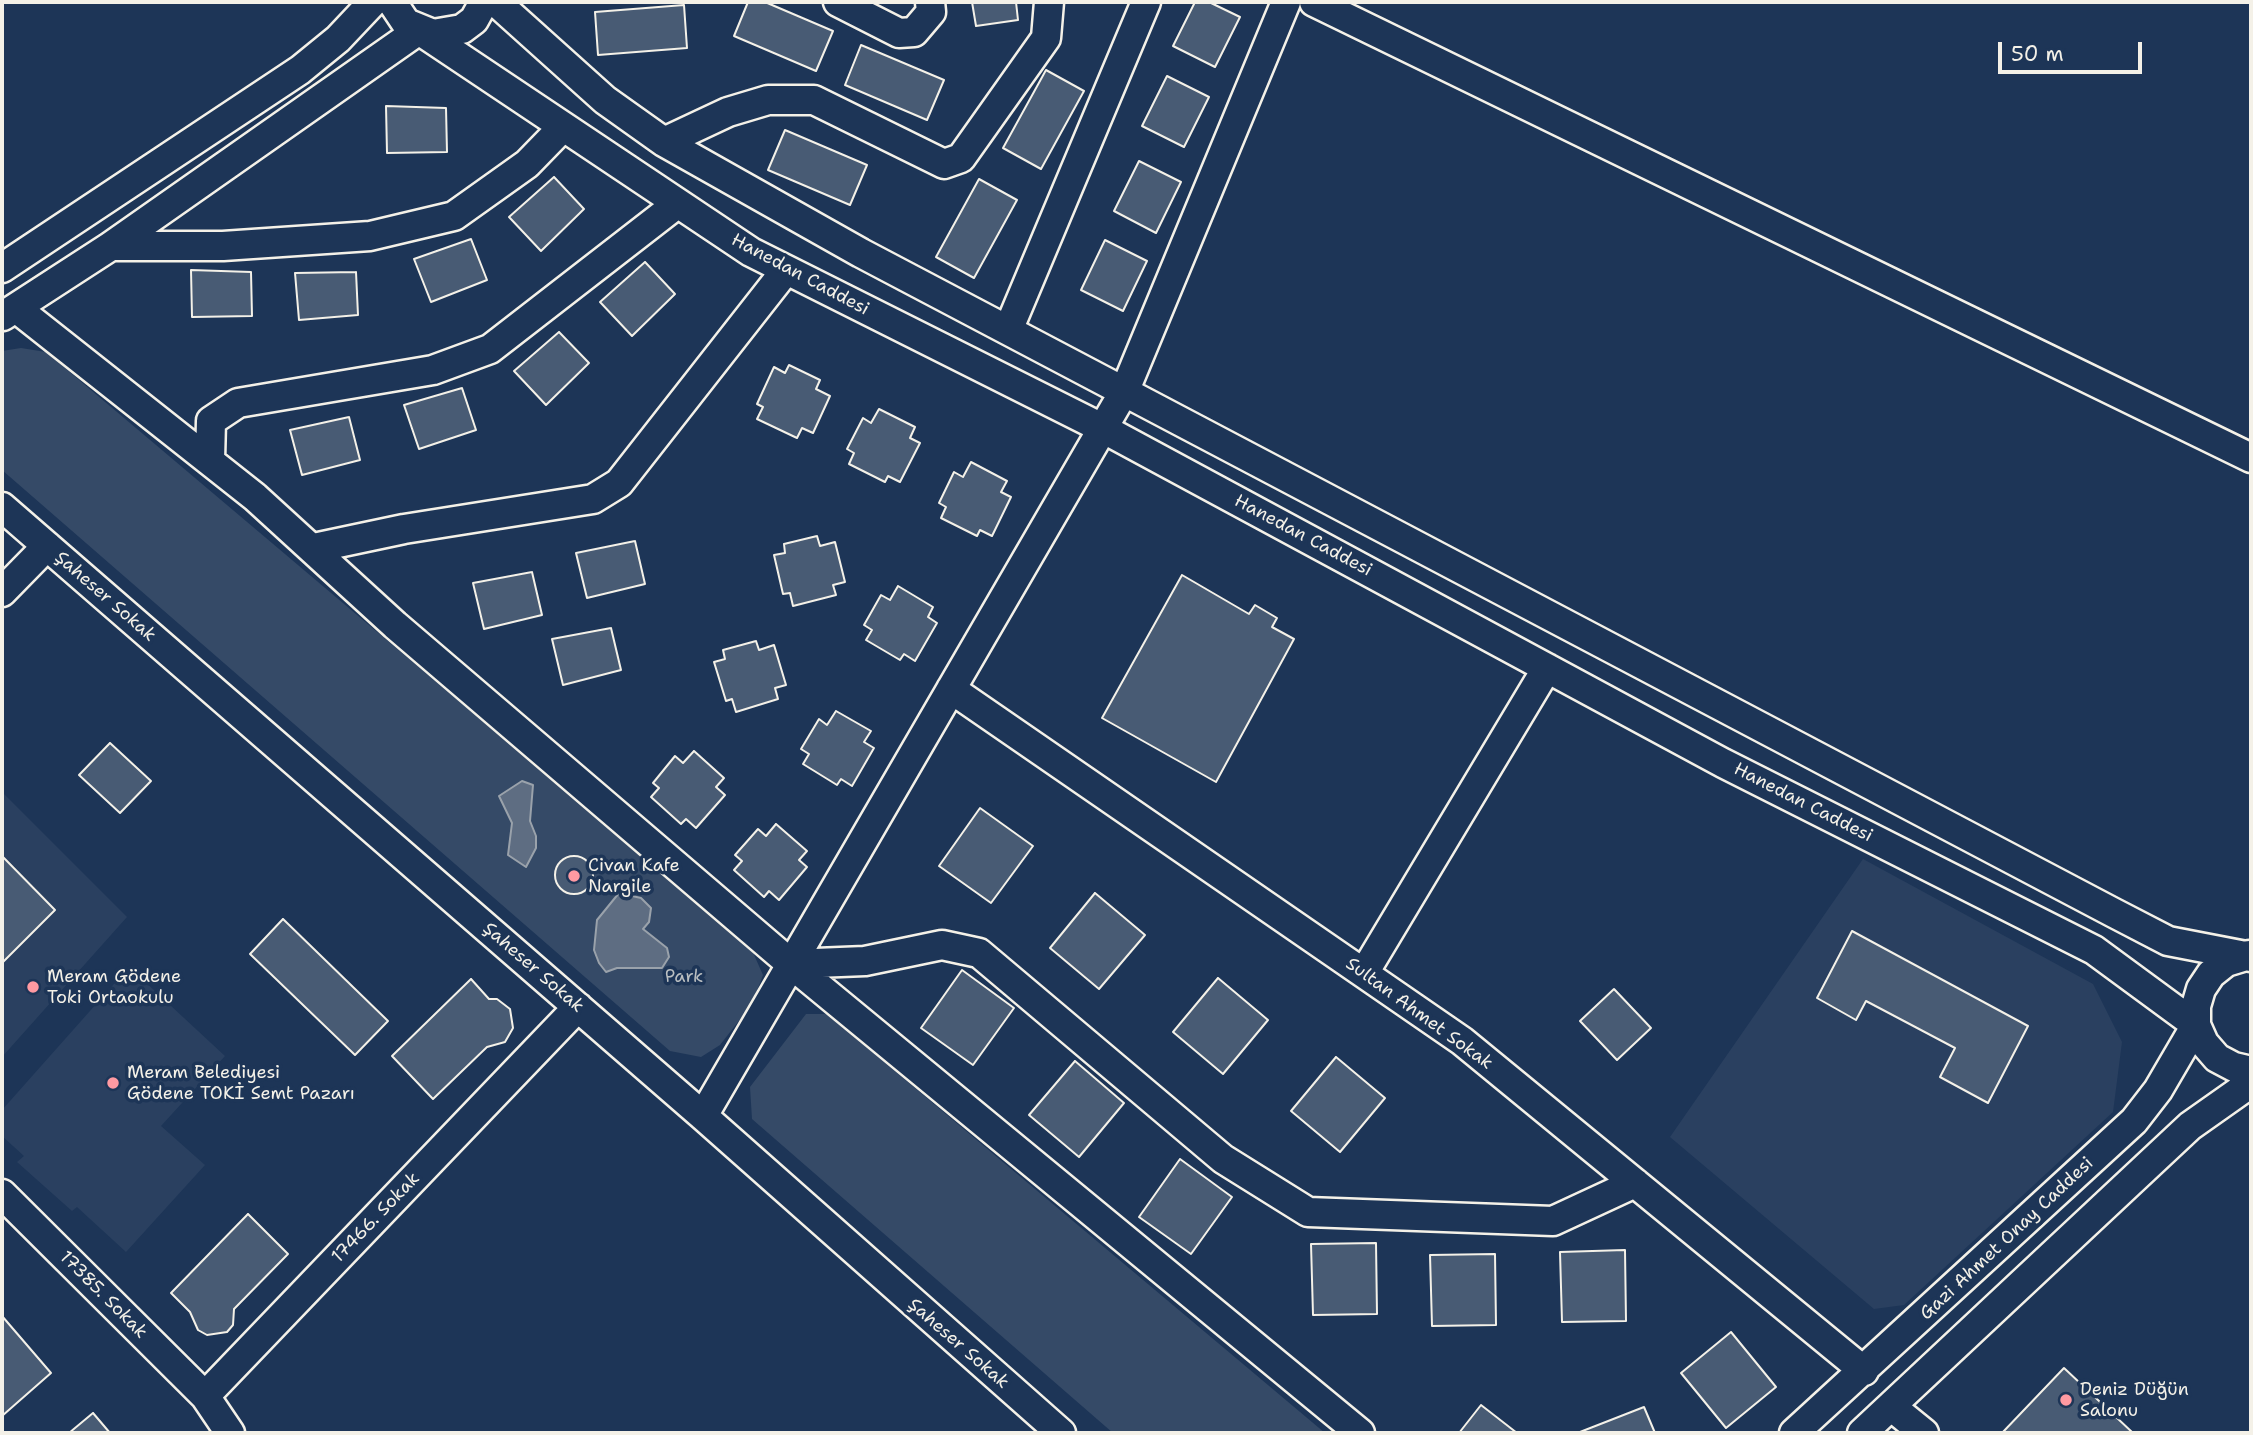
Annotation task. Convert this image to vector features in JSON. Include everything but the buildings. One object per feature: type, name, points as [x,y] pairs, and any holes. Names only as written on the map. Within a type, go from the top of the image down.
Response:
[{"type":"street","points":[[2,268],[300,70],[338,39],[373,2]]},
{"type":"street","name":"Hanedan Caddesi","points":[[392,2],[406,23],[751,253],[1102,428],[1723,763],[2094,950],[2196,1025]]},
{"type":"street","points":[[484,2],[474,20],[462,29],[433,34],[419,30],[111,247],[9,312],[210,460],[314,548],[395,625],[791,964],[1360,1433]]},
{"type":"street","points":[[496,2],[605,100],[664,142],[861,253],[1009,328],[2168,941],[2249,956]]},
{"type":"street","points":[[838,2],[899,33],[915,32],[931,12],[930,2]]},
{"type":"street","points":[[664,142],[728,112],[768,100],[814,100],[944,164],[953,161],[961,158],[979,135],[1046,38],[1049,2]]},
{"type":"street","points":[[1009,328],[1146,2]]},
{"type":"street","points":[[703,1116],[1125,390],[1286,2]]},
{"type":"street","points":[[1314,2],[2251,458]]},
{"type":"street","points":[[111,247],[223,246],[370,236],[454,216],[527,164],[562,128]]},
{"type":"street","points":[[210,460],[211,421],[238,403],[433,370],[490,349],[677,204]]},
{"type":"street","points":[[314,548],[404,529],[593,499],[619,483],[786,270]]},
{"type":"street","name":"Şaheser Sokak","points":[[2,507],[703,1116],[1061,1433]]},
{"type":"street","points":[[2,592],[47,546]]},
{"type":"street","points":[[1364,973],[1547,668]]},
{"type":"street","name":"Sultan Ahmet Sokak","points":[[951,689],[1462,1041],[1864,1371]]},
{"type":"street","points":[[791,964],[866,961],[942,946],[979,953],[1223,1159],[1307,1212],[1553,1222],[1635,1183]]},
{"type":"street","points":[[2249,956],[2226,962],[2211,974],[2201,989],[2196,1006],[2196,1025],[2204,1043],[2217,1058],[2234,1068],[2251,1071]]},
{"type":"street","name":"17466. Sokak","points":[[205,1396],[578,1007]]},
{"type":"street","name":"Gazi Ahmet Onay Caddesi","points":[[1794,1433],[2134,1121],[2158,1090],[2196,1025]]},
{"type":"street","points":[[1862,1433],[2190,1126],[2251,1083]]},
{"type":"street","name":"17385. Sokak","points":[[2,1194],[205,1396]]},
{"type":"street","points":[[205,1396],[230,1433]]},
{"type":"street","points":[[1892,1407],[1924,1433]]},
{"type":"shaded area","points":[[522,781],[533,785],[530,821],[536,836],[536,848],[526,867],[508,855],[512,823],[499,796]]},
{"type":"shaded area","name":"Meram Gödene Toki Ortaokulu","points":[[2,792],[127,917],[2,1057]]},
{"type":"shaded area","points":[[1863,859],[2093,984],[2122,1042],[2113,1112],[1904,1305],[1874,1309],[1670,1137]]},
{"type":"shaded area","points":[[619,893],[641,898],[651,908],[649,922],[643,929],[667,948],[669,957],[662,968],[617,968],[606,972],[599,963],[594,950],[597,920]]},
{"type":"shaded area","name":"Meram Belediyesi Gödene TOKİ Semt Pazarı","points":[[129,967],[225,1056],[161,1126],[205,1165],[126,1252],[77,1207],[72,1211],[17,1162],[24,1156],[2,1136],[2,1110]]},
{"type":"green space","name":"Park","points":[[21,348],[46,352],[751,948],[763,975],[752,1004],[720,1045],[701,1057],[670,1051],[2,470],[2,351]]},
{"type":"green space","points":[[806,1014],[827,1014],[1325,1433],[1113,1433],[752,1119],[750,1087]]},
{"type":"place","name":"Civan Kafe Nargile","points":[[574,876]]},
{"type":"place","name":"Meram Gödene Toki Ortaokulu","points":[[33,987]]},
{"type":"place","name":"Meram Belediyesi Gödene TOKİ Semt Pazarı","points":[[113,1083]]},
{"type":"place","name":"Deniz Düğün Salonu","points":[[2066,1400]]}]
